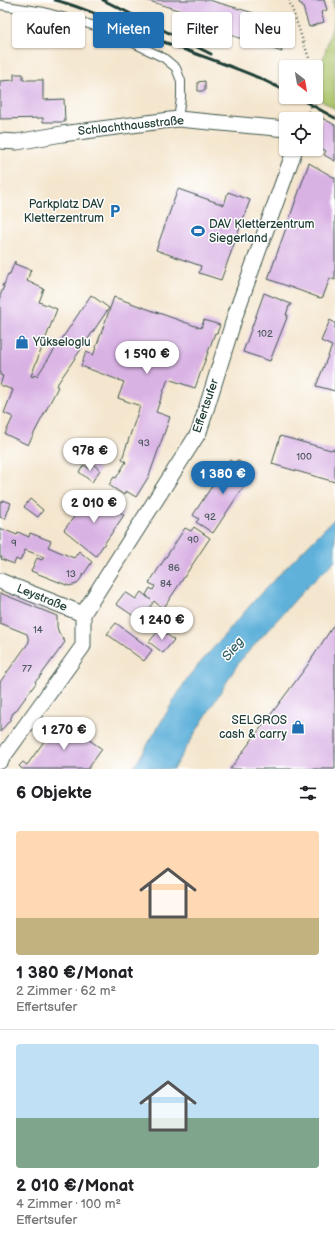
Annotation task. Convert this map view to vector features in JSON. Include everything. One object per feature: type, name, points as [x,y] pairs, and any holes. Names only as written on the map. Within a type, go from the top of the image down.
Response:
[{"type":"street","name":"Schlachthausstraße","points":[[0,141],[16,142],[62,134],[178,119],[279,128]]},
{"type":"street","name":"Effertsufer","points":[[83,614],[199,432],[236,313],[292,156]]},
{"type":"street","name":"Leystraße","points":[[0,581],[83,614]]},
{"type":"street","points":[[0,761],[83,646],[83,614]]},
{"type":"lane","points":[[0,5],[44,12],[103,28],[164,58],[176,68],[181,81],[181,98],[178,119]]},
{"type":"path","points":[[288,0],[310,60]]},
{"type":"green space","points":[[333,0],[335,0],[335,17]]},
{"type":"green space","points":[[335,17],[335,109],[323,101],[323,60]]},
{"type":"water","name":"Sieg","points":[[335,518],[335,561],[305,589],[239,662],[173,769],[133,769],[188,677],[261,593]]},
{"type":"building","points":[[146,0],[209,0],[250,12],[240,12],[240,38],[232,36],[232,12],[184,12]]},
{"type":"building","points":[[298,0],[324,0],[327,10],[321,12],[324,22],[309,27],[302,4],[300,4]]},
{"type":"building","points":[[270,48],[281,48],[282,52]]},
{"type":"building","points":[[14,74],[23,74],[23,80],[43,80],[43,100],[64,99],[65,122],[43,122],[43,118],[0,119],[0,81],[14,80]]},
{"type":"building","points":[[205,81],[205,91],[198,91],[198,82]]},
{"type":"building","points":[[323,119],[335,125],[335,161],[324,155],[326,151],[323,149]]},
{"type":"building","points":[[309,163],[335,178],[335,280],[330,278],[323,297],[320,298],[268,279]]},
{"type":"building","name":"DAV Kletterzentrum Siegerland","points":[[178,189],[224,205],[228,192],[250,200],[221,280],[199,273],[201,266],[156,250]]},
{"type":"building","points":[[15,261],[15,264],[30,270],[31,269],[27,281],[44,289],[39,302],[57,309],[31,376],[33,377],[34,375],[37,376],[91,295],[109,308],[56,386],[58,387],[28,445],[5,434],[13,417],[4,413],[13,390],[0,385],[3,376],[0,375],[0,296],[4,286],[2,286],[3,284],[4,285],[8,274],[10,274]]},
{"type":"building","points":[[264,293],[291,304],[270,361],[243,352]]},
{"type":"building","points":[[114,297],[201,328],[204,320],[220,325],[217,333],[215,333],[195,388],[168,379],[156,412],[170,417],[149,476],[136,497],[126,491],[124,495],[109,485],[114,477],[116,478],[126,462],[122,459],[140,406],[118,398],[124,382],[81,366],[86,352],[93,355],[94,353]]},
{"type":"building","points":[[330,320],[335,323],[335,391],[316,386],[332,346],[321,341]]},
{"type":"building","points":[[280,436],[331,450],[334,450],[335,448],[335,482],[272,464]]},
{"type":"building","points":[[229,460],[235,463],[237,460],[254,471],[213,533],[196,522],[199,519],[193,515]]},
{"type":"building","points":[[93,464],[100,470],[92,482],[79,472],[84,465],[90,469]]},
{"type":"building","points":[[93,492],[124,515],[96,556],[64,530]]},
{"type":"building","points":[[30,499],[43,510],[38,517],[24,507]]},
{"type":"building","points":[[3,500],[11,503],[5,519],[0,517],[0,501],[2,502]]},
{"type":"building","points":[[194,527],[210,538],[163,609],[154,601],[141,621],[116,604],[125,592],[136,599],[141,592],[151,600],[146,595],[150,588],[153,590],[155,586],[149,583],[185,528],[191,531]]},
{"type":"building","points":[[0,528],[17,535],[18,532],[29,537],[30,533],[51,541],[48,547],[74,558],[79,551],[92,562],[77,584],[69,586],[31,571],[37,558],[42,560],[44,557],[25,550],[20,561],[16,559],[14,564],[1,559]]},
{"type":"building","points":[[0,593],[57,616],[57,627],[65,642],[39,678],[35,681],[36,683],[0,732],[0,682],[29,642],[27,634],[0,623]]},
{"type":"building","points":[[116,623],[152,650],[144,661],[107,634]]},
{"type":"building","name":"SELGROS cash & carry","points":[[335,623],[335,769],[230,769],[307,666]]},
{"type":"building","points":[[160,629],[174,640],[163,653],[149,642]]},
{"type":"building","points":[[60,719],[102,749],[88,769],[22,769],[19,766],[23,762],[27,765]]},
{"type":"railway","points":[[55,0],[90,11],[161,41],[264,80]]},
{"type":"railway","points":[[103,0],[211,54]]},
{"type":"railway","points":[[259,78],[279,88]]},
{"type":"railway","points":[[310,104],[335,118]]},
{"type":"place","name":"Parkplatz DAV Kletterzentrum","points":[[115,211]]},
{"type":"place","name":"DAV Kletterzentrum Siegerland","points":[[198,231]]},
{"type":"place","name":"Yükseloglu","points":[[22,342]]},
{"type":"place","name":"SELGROS cash & carry","points":[[298,727]]}]
